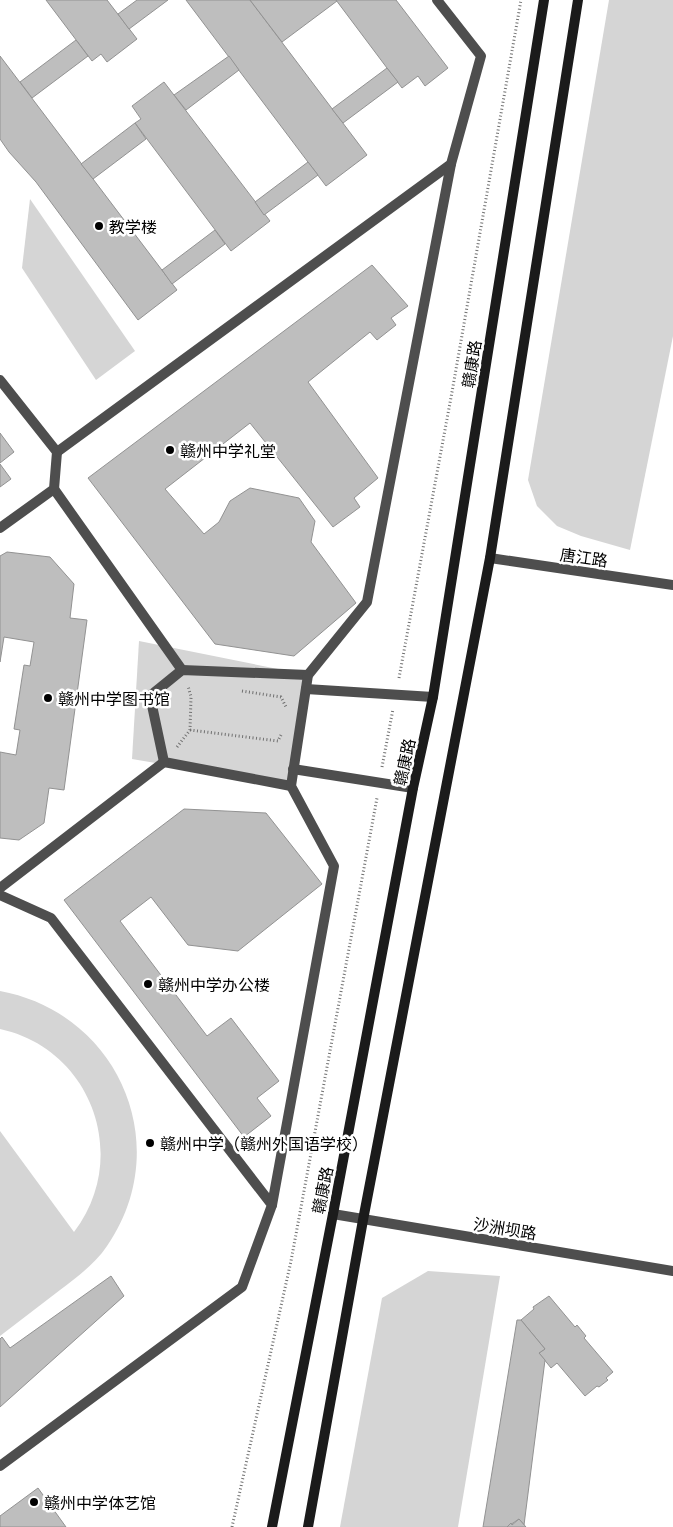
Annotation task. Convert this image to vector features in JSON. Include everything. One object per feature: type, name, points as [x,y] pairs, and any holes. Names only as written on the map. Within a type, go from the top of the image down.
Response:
[{"type":"main road","name":"赣康路","points":[[272,1527],[413,788],[433,697],[544,0]]},
{"type":"main road","points":[[308,1527],[363,1220],[490,558],[578,0]]},
{"type":"street","points":[[0,1466],[242,1287],[272,1204],[334,866],[291,786],[308,676],[368,602],[452,164],[481,56],[437,0]]},
{"type":"street","points":[[57,452],[452,164]]},
{"type":"street","points":[[0,380],[57,452],[54,489],[182,670]]},
{"type":"street","points":[[0,528],[54,489]]},
{"type":"street","name":"唐江路","points":[[490,558],[673,585]]},
{"type":"street","points":[[164,762],[150,696],[182,670],[308,676]]},
{"type":"street","points":[[306,689],[433,697]]},
{"type":"street","points":[[0,888],[164,762],[291,786]]},
{"type":"street","points":[[293,769],[413,788]]},
{"type":"street","points":[[0,895],[50,918],[272,1204]]},
{"type":"street","name":"沙洲坝路","points":[[333,1214],[673,1270]]},
{"type":"path","points":[[164,762],[190,730],[191,697],[186,682],[194,683]]},
{"type":"path","points":[[237,690],[281,697],[287,710]]},
{"type":"path","points":[[190,730],[278,741],[282,733]]},
{"type":"shaded area","points":[[609,0],[673,0],[673,336],[630,550],[581,536],[557,526],[537,506],[528,480]]},
{"type":"shaded area","points":[[30,199],[135,351],[96,380],[22,268]]},
{"type":"shaded area","points":[[139,641],[308,675],[291,786],[132,759]]},
{"type":"shaded area","points":[[0,991],[42,1004],[77,1026],[104,1055],[124,1089],[135,1127],[136,1167],[127,1207],[102,1253],[79,1275],[0,1336],[0,1131],[74,1232],[91,1203],[99,1171],[100,1140],[93,1110],[79,1082],[58,1059],[32,1040],[0,1029]]},
{"type":"shaded area","points":[[428,1271],[500,1276],[458,1527],[340,1527],[382,1298]]},
{"type":"building","points":[[46,0],[107,0],[137,39],[107,62],[101,54],[92,61]]},
{"type":"building","points":[[137,0],[168,0],[129,29],[118,14]]},
{"type":"building","points":[[186,0],[250,0],[367,155],[326,186]]},
{"type":"building","points":[[250,0],[336,0],[337,1],[282,42]]},
{"type":"building","points":[[336,0],[396,0],[448,68],[425,86],[418,76],[402,88]]},
{"type":"building","points":[[76,40],[88,56],[32,98],[20,82]]},
{"type":"building","name":"教学楼","points":[[0,56],[177,290],[138,320],[36,182],[0,139]]},
{"type":"building","points":[[229,56],[239,70],[186,110],[174,95]]},
{"type":"building","points":[[387,68],[398,82],[343,123],[332,109]]},
{"type":"building","name":"教学楼","points":[[164,82],[270,221],[231,251],[135,123],[141,119],[132,106]]},
{"type":"building","points":[[135,123],[146,139],[93,179],[81,164]]},
{"type":"building","points":[[308,162],[318,175],[264,215],[255,202]]},
{"type":"building","points":[[215,230],[225,244],[172,284],[162,270]]},
{"type":"building","name":"赣州中学礼堂","points":[[372,265],[408,306],[391,318],[396,325],[377,340],[370,332],[308,382],[378,478],[354,498],[360,507],[333,527],[250,423],[165,489],[204,534],[219,522],[230,501],[250,488],[299,498],[315,521],[311,542],[356,603],[294,656],[215,644],[88,478]]},
{"type":"building","points":[[0,433],[14,452],[0,463]]},
{"type":"building","points":[[0,464],[11,479],[0,487]]},
{"type":"building","name":"赣州中学图书馆","points":[[7,552],[50,557],[74,584],[70,618],[87,620],[64,790],[49,788],[44,823],[19,840],[0,838],[0,752],[16,755],[20,730],[14,729],[24,665],[30,666],[34,642],[4,637],[0,662],[0,556]]},
{"type":"building","name":"赣州中学办公楼","points":[[184,809],[266,813],[322,884],[238,951],[188,945],[151,897],[120,921],[207,1036],[231,1018],[279,1081],[257,1098],[271,1116],[244,1137],[64,900]]},
{"type":"building","points":[[111,1276],[124,1296],[0,1407],[0,1339],[2,1337],[10,1348]]},
{"type":"building","points":[[549,1296],[575,1327],[577,1325],[586,1336],[584,1338],[613,1372],[606,1378],[608,1380],[585,1396],[557,1363],[551,1368],[539,1353],[545,1349],[521,1320],[534,1309],[533,1307]]},
{"type":"building","points":[[517,1320],[521,1320],[545,1349],[539,1353],[545,1360],[524,1525],[519,1519],[507,1527],[483,1527]]},
{"type":"building","name":"赣州中学体艺馆","points":[[38,1488],[66,1527],[0,1527],[0,1516]]},
{"type":"building","points":[[519,1519],[526,1527],[507,1527],[511,1523],[512,1525]]},
{"type":"place","name":"教学楼","points":[[99,226]]},
{"type":"place","name":"赣州中学礼堂","points":[[170,450]]},
{"type":"place","name":"赣州中学图书馆","points":[[48,698]]},
{"type":"place","name":"赣州中学办公楼","points":[[148,984]]},
{"type":"place","name":"赣州中学（赣州外国语学校）","points":[[150,1143]]},
{"type":"place","name":"赣州中学体艺馆","points":[[34,1502]]}]
